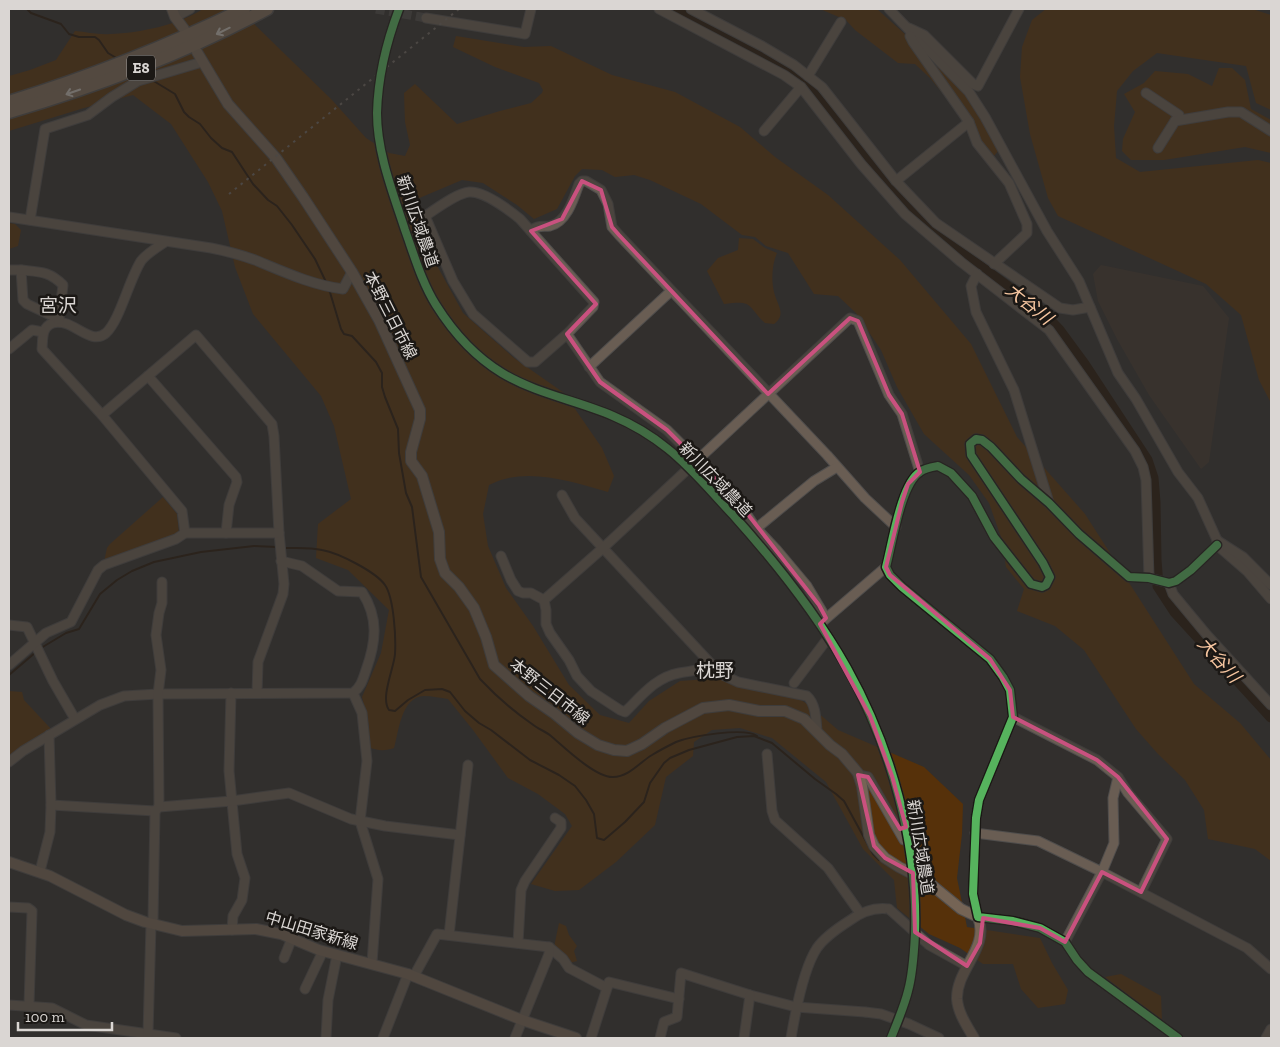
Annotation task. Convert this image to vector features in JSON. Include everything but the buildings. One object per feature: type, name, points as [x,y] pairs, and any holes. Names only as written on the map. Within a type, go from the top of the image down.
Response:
[{"type":"highway","name":"E8","points":[[9,102],[147,54],[244,9]]},
{"type":"highway","name":"E8","points":[[9,112],[53,99],[150,64],[267,9]]},
{"type":"main road","points":[[174,13],[184,29]]},
{"type":"main road","name":"本野三日市線","points":[[197,52],[228,104],[271,153],[304,197],[352,272],[379,320],[420,410],[420,419],[411,452],[411,461],[422,476],[439,532],[440,559],[445,573],[459,587],[474,608],[486,638],[494,666],[528,696],[555,714],[578,733],[598,745],[614,750],[627,751],[642,744],[665,728],[703,708],[729,705],[785,712],[804,719],[850,763],[858,775],[862,786],[869,835],[874,846],[884,858],[899,868],[913,873],[978,918]]},
{"type":"main road","name":"中山田家新線","points":[[9,862],[40,871],[126,915],[151,924],[182,931],[267,930],[323,951],[411,975],[522,1020],[576,1038]]},
{"type":"main road","points":[[974,1038],[962,1018],[957,998],[958,988],[967,966],[980,943],[982,927],[978,918]]},
{"type":"street","points":[[174,13],[190,9]]},
{"type":"street","name":"新川広域農道","points":[[399,9],[387,42],[380,79],[377,117],[381,146],[390,184],[415,258],[435,303],[456,332],[480,358],[495,368],[529,387],[613,416],[693,463],[753,531],[783,575],[823,621],[828,638],[847,669],[870,716],[881,744],[902,813],[913,873],[915,915],[914,960],[909,989],[891,1038]]},
{"type":"street","points":[[426,18],[525,34],[531,9]]},
{"type":"street","points":[[659,9],[784,75],[801,87],[861,164],[905,214],[941,246],[1049,330],[1135,451],[1143,467],[1146,480],[1149,578]]},
{"type":"street","points":[[683,21],[690,9],[762,46],[794,65],[822,87],[896,181],[936,223],[1060,308],[1073,310],[1090,307]]},
{"type":"street","points":[[889,9],[969,92],[986,117],[1047,231],[1079,281],[1118,373],[1136,399],[1178,472],[1198,498],[1217,542],[1247,571],[1271,599]]},
{"type":"street","points":[[906,28],[924,35],[978,86],[1018,9]]},
{"type":"street","points":[[808,76],[840,22]]},
{"type":"street","points":[[906,28],[913,42],[969,122],[978,143],[1009,183],[1027,224],[1028,233],[994,264]]},
{"type":"street","points":[[30,220],[45,129],[88,115],[138,81],[202,62]]},
{"type":"street","points":[[764,130],[801,87]]},
{"type":"street","points":[[1146,93],[1179,115],[1158,148]]},
{"type":"street","points":[[1175,121],[1228,112],[1241,112],[1271,131]]},
{"type":"street","points":[[896,181],[969,122]]},
{"type":"street","points":[[531,231],[537,227],[552,226],[557,223],[569,209],[582,180],[586,180],[601,190],[608,204],[612,226],[865,498],[896,527]]},
{"type":"street","points":[[468,192],[480,193],[510,211],[531,231],[594,302],[593,307],[567,334],[535,362],[528,362],[473,314],[453,281],[425,216],[455,197],[468,192]]},
{"type":"street","points":[[9,217],[211,248],[240,255],[285,273],[328,287],[343,289],[352,272]]},
{"type":"street","points":[[21,270],[23,300],[27,304],[59,321],[66,322],[89,336],[97,337],[105,334],[114,321],[142,259],[165,242]]},
{"type":"street","points":[[9,270],[42,272],[54,276],[63,285],[59,321]]},
{"type":"street","points":[[977,274],[971,286],[976,312],[1014,390],[1049,504]]},
{"type":"street","points":[[589,367],[671,291]]},
{"type":"street","points":[[544,600],[603,548],[850,318],[858,321],[889,395],[902,414],[920,472]]},
{"type":"street","points":[[59,321],[49,325],[43,332],[42,349],[102,415],[182,511],[185,533]]},
{"type":"street","points":[[9,349],[32,330],[43,332]]},
{"type":"street","points":[[567,334],[600,382],[666,430],[693,463],[724,484],[734,496],[753,531],[814,481],[837,467]]},
{"type":"street","points":[[102,415],[196,335],[272,424],[284,584],[283,594],[258,662],[257,693]]},
{"type":"street","points":[[148,376],[236,477],[237,482],[229,505],[226,533]]},
{"type":"street","points":[[823,621],[886,567],[908,484],[920,472],[938,466],[951,473],[972,496],[994,537],[1031,584],[1042,587],[1046,585],[1050,577],[1043,564],[971,455],[970,444],[976,439],[982,440],[991,448],[1079,534],[1129,577],[1149,578],[1169,583],[1176,581],[1191,570],[1217,542]]},
{"type":"street","points":[[562,495],[575,518],[713,666],[723,675],[738,682],[807,696],[813,707],[817,731]]},
{"type":"street","points":[[9,665],[46,633],[71,622],[98,570],[104,565],[176,539],[185,533],[279,533]]},
{"type":"street","points":[[1217,542],[1244,557],[1271,586]]},
{"type":"street","points":[[502,556],[511,580],[518,591],[532,593],[544,600],[546,624],[550,633],[564,651],[577,676],[592,690],[625,712],[660,680],[677,673],[700,671],[713,666]]},
{"type":"street","points":[[9,762],[75,719],[100,705],[124,696],[231,693],[353,693],[359,688],[373,653],[375,628],[366,598],[362,592],[338,591],[302,566],[281,562]]},
{"type":"street","points":[[886,567],[890,575],[902,587],[990,659],[1004,677],[1010,690],[1013,717],[978,800],[973,894],[978,918],[1013,921],[1040,928],[1066,942],[1077,960],[1088,972],[1178,1038]]},
{"type":"street","points":[[148,1034],[157,809],[160,670],[156,634],[162,603],[162,582]]},
{"type":"street","points":[[1169,583],[1173,594],[1207,635],[1271,705]]},
{"type":"street","points":[[9,625],[27,627],[33,643],[75,719]]},
{"type":"street","points":[[794,683],[828,638]]},
{"type":"street","points":[[231,693],[229,771],[237,854],[245,878],[242,900],[233,916],[232,930]]},
{"type":"street","points":[[353,693],[362,713],[367,760],[360,821],[378,878],[372,963]]},
{"type":"street","points":[[1013,717],[1097,760],[1118,777],[1128,793],[1167,839],[1141,892]]},
{"type":"street","points":[[40,871],[50,832],[51,805],[48,735]]},
{"type":"street","points":[[767,754],[772,811],[775,820],[828,868],[860,913]]},
{"type":"street","points":[[449,935],[468,764]]},
{"type":"street","points":[[858,775],[868,777],[908,849]]},
{"type":"street","points":[[1066,942],[1102,872],[1114,843],[1113,798],[1118,777]]},
{"type":"street","points":[[51,805],[157,809],[232,801],[289,792],[351,819],[385,826],[460,835]]},
{"type":"street","points":[[518,943],[521,890],[525,881],[561,828],[560,822],[555,818]]},
{"type":"street","points":[[975,833],[1038,841],[1102,872],[1247,948],[1271,969]]},
{"type":"street","points":[[9,907],[28,908],[32,911],[29,1005]]},
{"type":"street","points":[[791,1038],[796,1007],[806,974],[817,948],[838,928],[860,913],[879,907],[889,909],[929,945],[967,966]]},
{"type":"street","points":[[383,1038],[411,975],[437,934],[549,947],[563,959],[569,968],[607,988]]},
{"type":"street","points":[[284,958],[292,938]]},
{"type":"street","points":[[515,1038],[549,954],[549,947]]},
{"type":"street","points":[[305,989],[323,951]]},
{"type":"street","points":[[326,1038],[328,1000],[337,955]]},
{"type":"street","points":[[660,1038],[664,1022],[677,1017],[681,973],[750,995],[796,1007],[881,1014],[909,1024],[938,1038]]},
{"type":"street","points":[[591,1038],[609,982],[679,999]]},
{"type":"street","points":[[744,1038],[750,995]]},
{"type":"street","points":[[9,1005],[29,1005],[59,1010],[86,1025],[176,1038]]},
{"type":"street","points":[[1266,1038],[1271,1028]]},
{"type":"highlighted area","points":[[582,181],[601,190],[612,227],[768,394],[850,318],[858,321],[889,395],[902,414],[920,472],[908,484],[886,567],[890,575],[990,659],[1010,690],[1013,717],[1097,760],[1118,777],[1167,839],[1141,892],[1102,872],[1065,942],[1040,928],[983,918],[980,943],[967,966],[915,932],[913,873],[885,858],[874,846],[858,775],[868,777],[900,829],[906,827],[892,776],[870,716],[820,624],[826,618],[819,605],[724,484],[694,462],[697,460],[667,430],[600,382],[567,334],[596,304],[531,231],[562,219]]},
{"type":"shaded area","points":[[203,9],[230,9],[250,20],[332,100],[366,138],[389,153],[405,156],[410,145],[405,122],[404,93],[415,84],[457,124],[531,103],[542,93],[543,90],[539,83],[495,67],[453,47],[456,36],[524,47],[551,46],[612,75],[675,92],[740,127],[775,157],[828,195],[900,260],[971,344],[1017,437],[1085,514],[1194,684],[1240,723],[1271,760],[1271,861],[1255,849],[1208,839],[1204,810],[1185,780],[1136,729],[1084,650],[1055,626],[1017,611],[1024,589],[1006,567],[1001,537],[989,503],[969,475],[924,434],[897,387],[881,350],[856,313],[838,296],[814,294],[788,253],[766,246],[755,237],[742,235],[701,204],[650,180],[634,175],[615,177],[602,170],[582,169],[575,176],[557,209],[534,219],[517,205],[483,183],[462,180],[417,199],[418,218],[435,262],[463,313],[514,358],[564,393],[602,448],[614,476],[608,492],[563,480],[532,476],[503,479],[489,485],[483,514],[488,546],[506,588],[533,626],[569,685],[600,715],[629,723],[649,701],[680,681],[708,679],[738,681],[787,692],[809,705],[838,730],[924,767],[963,804],[957,878],[967,927],[1040,938],[1068,990],[1065,1004],[1038,1008],[1021,989],[1013,964],[983,964],[960,948],[929,934],[897,908],[894,880],[863,849],[826,782],[772,738],[740,728],[712,730],[694,742],[693,756],[666,777],[655,825],[616,862],[579,890],[555,891],[531,884],[572,826],[565,814],[538,794],[508,778],[448,699],[427,696],[416,698],[410,702],[402,716],[394,748],[382,750],[369,747],[369,726],[362,697],[381,653],[389,610],[348,570],[316,558],[318,524],[351,499],[334,426],[321,396],[253,314],[235,267],[222,211],[208,182],[171,124],[133,95],[9,131],[9,76],[56,60],[75,31],[106,34],[146,30],[182,20]]},
{"type":"shaded area","points":[[820,9],[877,9],[927,54],[981,114],[998,151],[994,156],[930,78],[915,64],[898,63],[855,30],[846,20]]},
{"type":"shaded area","points":[[1046,9],[1252,9],[1271,15],[1271,110],[1256,103],[1246,66],[1157,53],[1133,71],[1117,91],[1114,126],[1116,158],[1140,172],[1258,160],[1271,163],[1271,403],[1259,380],[1241,315],[1206,284],[1058,216],[1048,198],[1030,134],[1020,77],[1022,47],[1032,20]]},
{"type":"shaded area","points":[[1219,68],[1232,68],[1245,80],[1251,109],[1271,120],[1271,153],[1245,147],[1164,160],[1131,160],[1122,151],[1123,139],[1135,112],[1124,94],[1144,83],[1155,71],[1188,74],[1212,86]]},
{"type":"shaded area","points":[[9,223],[15,224],[21,230],[18,246],[9,249]]},
{"type":"shaded area","points":[[739,238],[753,239],[765,248],[777,253],[772,272],[772,282],[781,313],[774,324],[765,323],[749,305],[740,303],[724,304],[707,271],[718,258],[738,250]]},
{"type":"shaded area","points":[[1101,265],[1203,286],[1229,318],[1209,462],[1201,469],[1149,395],[1098,301],[1093,274]]},
{"type":"shaded area","points":[[163,497],[177,514],[179,533],[104,562],[107,548],[110,544]]},
{"type":"shaded area","points":[[9,691],[22,692],[24,700],[51,729],[9,759]]},
{"type":"shaded area","points":[[559,923],[566,926],[569,935],[577,946],[574,951],[577,961],[570,963],[554,947]]},
{"type":"shaded area","points":[[1121,974],[1161,996],[1162,1021],[1105,977]]},
{"type":"waterway","points":[[27,9],[31,13],[61,24],[69,34],[79,37],[95,37],[108,53],[118,59]]},
{"type":"waterway","name":"大谷川","points":[[674,9],[781,68],[806,85],[910,210],[941,238],[1041,311],[1059,330],[1084,364],[1147,460],[1153,478],[1158,586],[1175,612],[1271,717]]},
{"type":"waterway","points":[[152,80],[175,94],[184,112],[200,124],[222,148],[232,152],[253,184],[268,200],[277,206],[292,225],[315,259],[326,282]]},
{"type":"waterway","points":[[329,289],[344,334],[352,336],[376,362],[382,373],[382,387],[398,429],[399,453],[406,493],[412,507],[421,577],[480,679],[518,714],[549,734],[589,767],[606,776],[624,775],[655,753],[683,740],[730,732],[751,733],[757,736]]},
{"type":"waterway","points":[[41,648],[66,633],[79,629],[100,594],[132,571],[154,562],[201,552],[254,546],[277,547]]},
{"type":"waterway","points":[[284,548],[313,548],[338,555],[374,574],[385,585],[391,599],[395,638],[395,654],[386,698],[389,710],[395,711],[408,700],[425,690],[442,689],[450,692],[465,711],[479,723],[530,760],[559,775],[575,786],[594,814],[597,838],[604,840],[644,802],[650,783],[664,763],[670,758],[689,750],[737,737],[754,736],[772,743],[844,801],[873,854],[879,860]]},
{"type":"waterway","points":[[9,675],[36,652]]},
{"type":"tunnel","points":[[376,9],[426,18]]},
{"type":"railway","points":[[229,194],[459,9]]},
{"type":"cycle path","points":[[399,9],[390,34],[379,86],[377,113],[380,143],[391,187],[415,259],[427,288],[443,315],[473,351],[502,373],[543,392],[599,410],[620,419],[649,435],[677,456],[734,516],[795,589],[835,648],[863,698],[877,730],[899,796],[912,865],[915,900],[914,956],[911,977],[908,991],[891,1038]]},
{"type":"cycle path","points":[[1178,1038],[1088,972],[1065,942],[1040,928],[1013,921],[978,917],[973,894],[976,818],[979,800],[1013,717],[1010,690],[990,659],[902,587],[890,575],[886,567],[902,501],[913,478],[926,469],[938,466],[951,473],[972,496],[994,537],[1031,584],[1042,587],[1046,585],[1050,577],[1043,563],[971,455],[970,444],[976,439],[982,440],[991,447],[1021,479],[1049,503],[1079,534],[1129,577],[1149,578],[1169,583],[1176,581],[1191,570],[1217,545]]},
{"type":"district","name":"宮沢","points":[[58,305]]},
{"type":"district","name":"枕野","points":[[715,670]]}]
